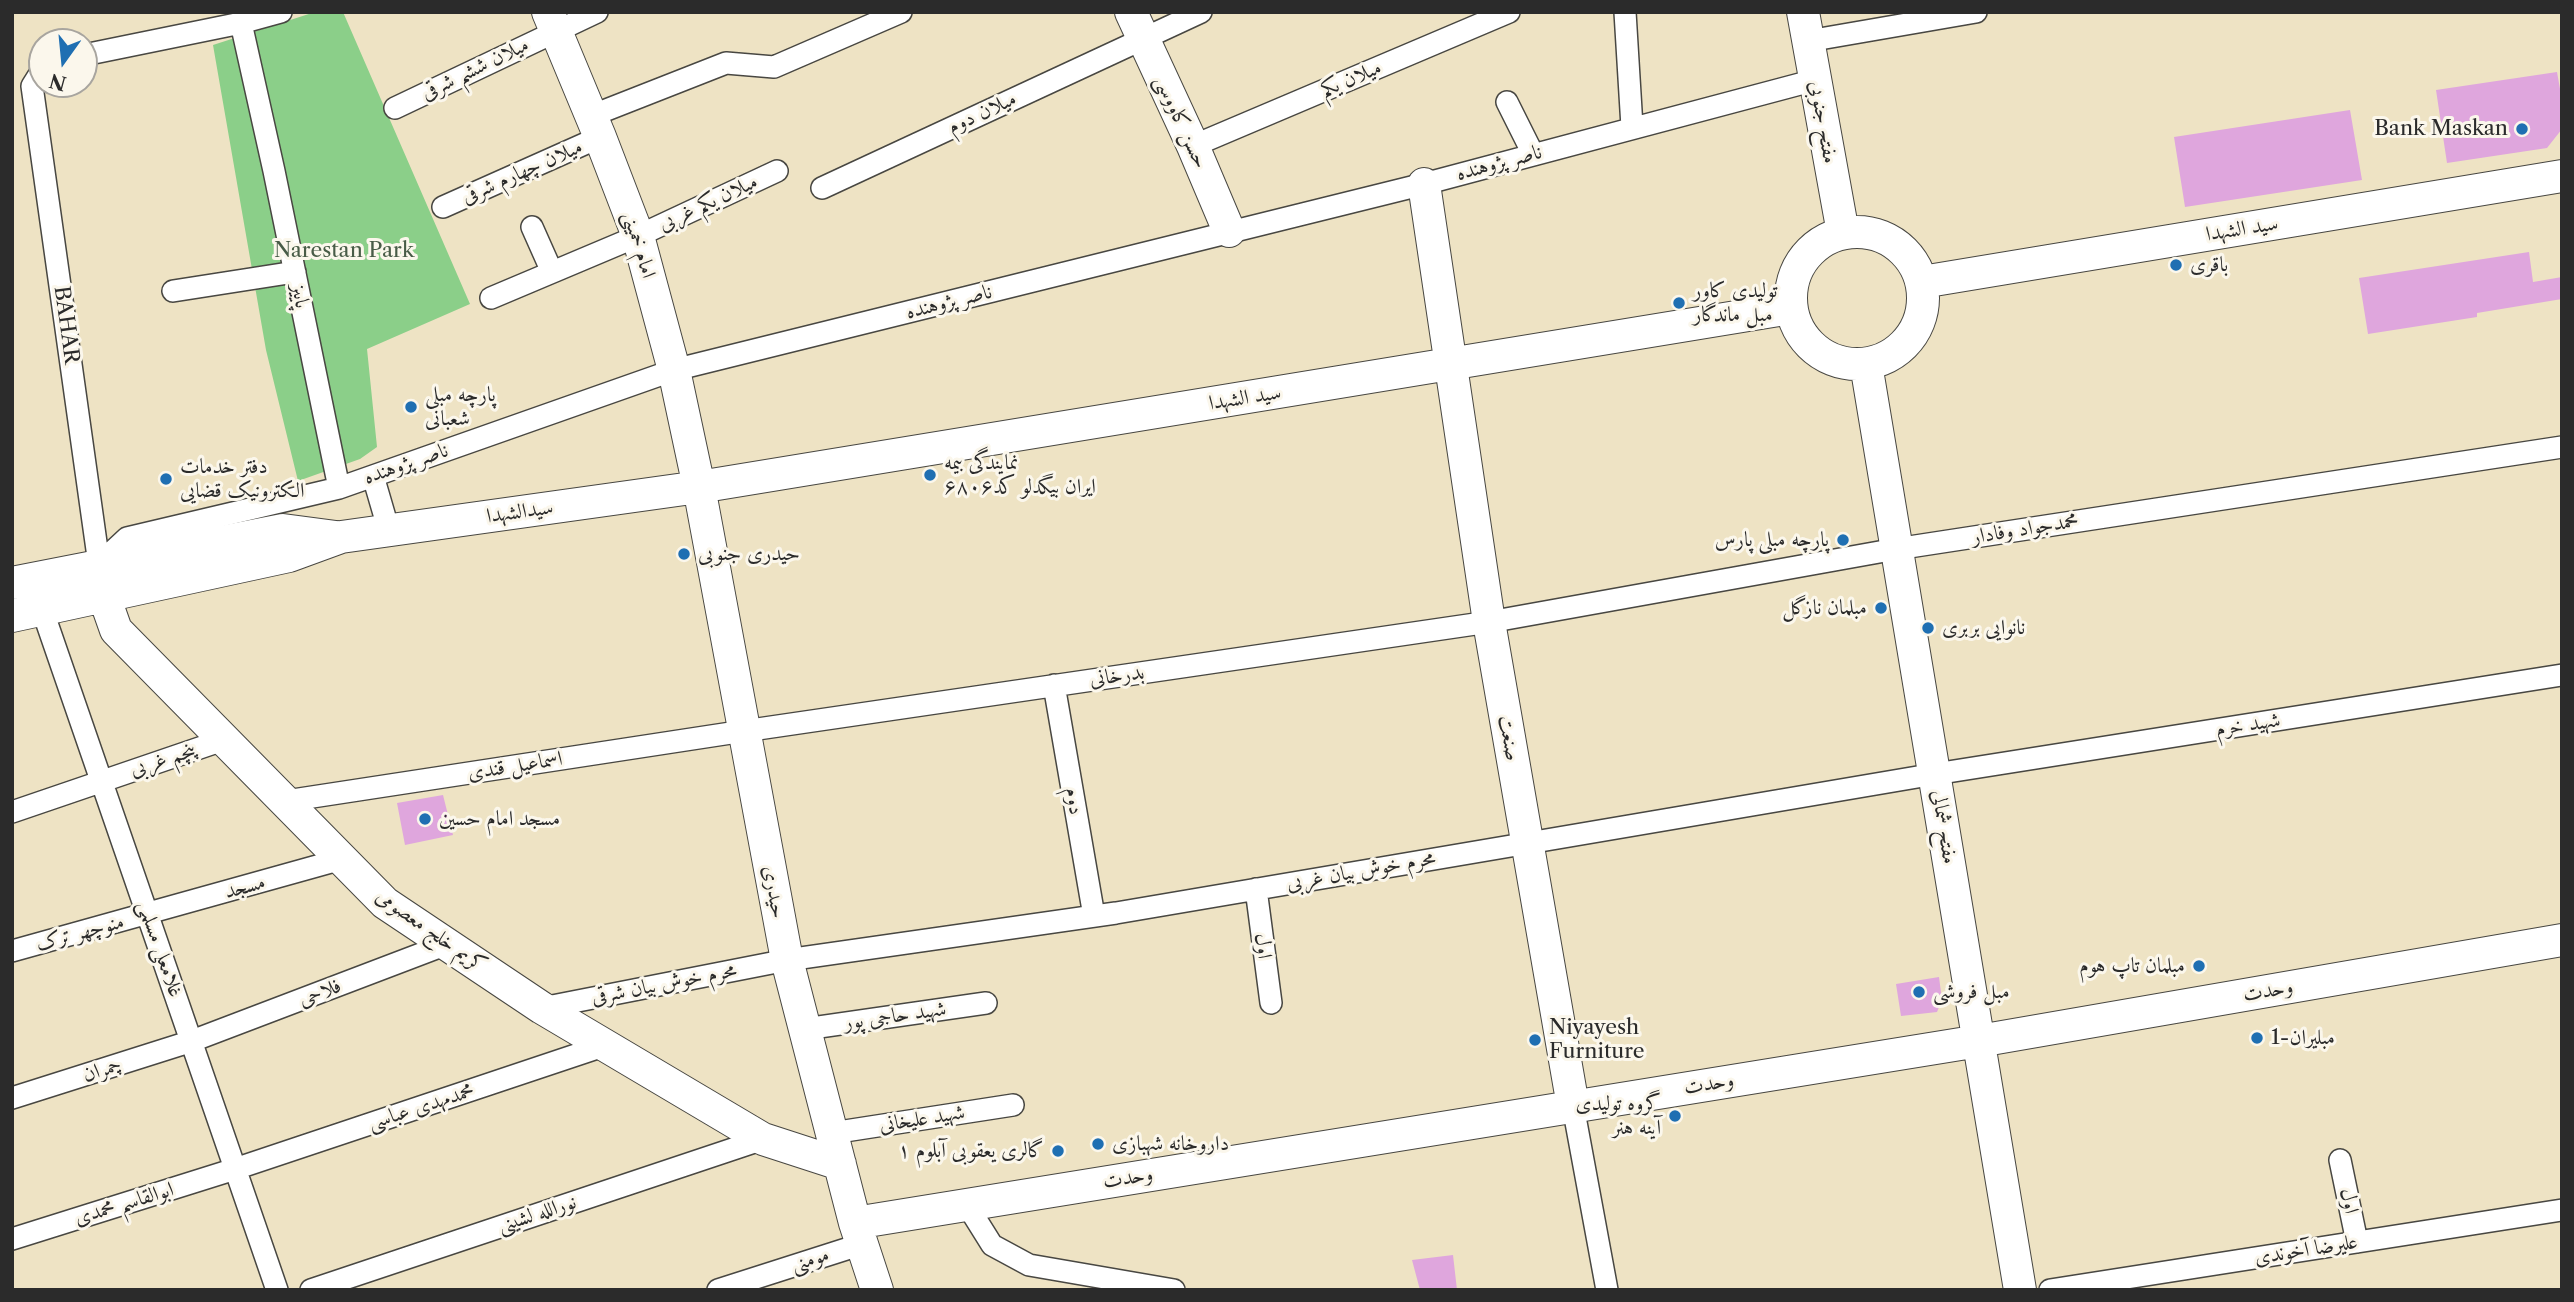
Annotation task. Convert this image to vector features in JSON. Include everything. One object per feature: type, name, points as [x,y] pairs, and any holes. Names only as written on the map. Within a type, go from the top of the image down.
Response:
[{"type":"street","points":[[98,52],[241,23],[281,12]]},
{"type":"street","name":"میلان ششم شرقی","points":[[395,108],[552,22],[597,12]]},
{"type":"street","name":"میلان چهارم شرقی","points":[[443,207],[726,63],[774,67],[901,12]]},
{"type":"street","name":"میلان دوم","points":[[822,188],[1136,25],[1201,12]]},
{"type":"street","name":"میلان یکم","points":[[1193,146],[1509,12]]},
{"type":"street","points":[[1625,12],[1632,127]]},
{"type":"street","points":[[1806,26],[1976,12]]},
{"type":"street","name":"امام خمینی","points":[[552,22],[638,236],[674,370],[699,487]]},
{"type":"street","name":"پاییز","points":[[241,23],[339,488]]},
{"type":"street","name":"حسن کاووسی","points":[[1136,25],[1193,146],[1229,232]]},
{"type":"street","name":"مفتح جنوبی","points":[[1806,26],[1843,233]]},
{"type":"street","name":"ناصر پژوهنده","points":[[99,564],[127,538],[339,488],[674,370],[1424,184],[1815,80]]},
{"type":"street","name":"BAHAR","points":[[40,98],[99,564]]},
{"type":"street","points":[[1507,102],[1534,154]]},
{"type":"street","name":"میلان یکم غربی","points":[[491,298],[638,236],[777,171]]},
{"type":"street","name":"سید الشهدا","points":[[1922,282],[2562,176]]},
{"type":"street","name":"صنعت","points":[[1424,184],[1489,622],[1607,1290]]},
{"type":"street","points":[[532,227],[552,272]]},
{"type":"street","points":[[1863,231],[1883,236],[1901,247],[1914,263],[1922,282],[1924,304],[1918,326],[1905,344],[1887,358],[1866,364],[1845,363],[1826,356],[1810,344],[1798,328],[1791,308],[1791,288],[1797,269],[1808,252],[1824,240],[1843,233],[1863,231]]},
{"type":"street","points":[[173,291],[295,272]]},
{"type":"street","name":"سید الشهدا","points":[[699,487],[1791,308]]},
{"type":"street","name":"مفتح شمالی","points":[[1866,364],[2020,1290]]},
{"type":"street","name":"محمدجواد وفادار","points":[[1489,622],[1896,549],[2562,447]]},
{"type":"street","points":[[373,476],[389,531]]},
{"type":"street","name":"سیدالشهدا","points":[[27,613],[289,556],[341,537],[699,487]]},
{"type":"street","name":"حیدری","points":[[699,487],[786,960],[858,1233],[877,1290]]},
{"type":"street","name":"سیدالشهدا","points":[[12,583],[283,530],[341,537]]},
{"type":"street","name":"کریم خلج معصومی","points":[[104,596],[116,630],[385,903],[542,1008],[763,1139],[840,1164]]},
{"type":"street","name":"غلامعلی مسلمی","points":[[27,613],[103,780],[277,1290]]},
{"type":"street","name":"بدرخانی","points":[[744,731],[1489,622]]},
{"type":"street","name":"شهید خرم","points":[[1935,774],[2562,676]]},
{"type":"street","name":"دوم","points":[[1054,685],[1094,916]]},
{"type":"street","name":"اسماعیل قندی","points":[[286,801],[744,731]]},
{"type":"street","name":"پنچم غربی","points":[[12,812],[223,740]]},
{"type":"street","name":"محرم خوش بیان غربی","points":[[786,960],[1094,916],[1935,774]]},
{"type":"street","name":"مسجد","points":[[148,914],[342,859]]},
{"type":"street","name":"اول","points":[[1256,889],[1270,1003]]},
{"type":"street","name":"منوچهر ترک","points":[[12,951],[148,914]]},
{"type":"street","name":"وحدت","points":[[858,1233],[967,1205],[1979,1041],[2562,940]]},
{"type":"street","name":"فلاحی","points":[[192,1041],[447,944]]},
{"type":"street","name":"محرم خوش بیان شرقی","points":[[542,1008],[786,960]]},
{"type":"street","name":"شهید حاجی پور","points":[[805,1030],[986,1003]]},
{"type":"street","name":"چمران","points":[[12,1098],[192,1041]]},
{"type":"street","name":"محمدمهدی عباسی","points":[[236,1169],[606,1045]]},
{"type":"street","name":"شهید علیخانی","points":[[832,1133],[1013,1105]]},
{"type":"street","name":"نورالله لشینی","points":[[310,1290],[763,1139]]},
{"type":"street","name":"اول","points":[[2340,1160],[2357,1242]]},
{"type":"street","name":"ابوالقاسم محمدی","points":[[12,1239],[236,1169]]},
{"type":"street","points":[[967,1205],[992,1245],[1029,1265],[1174,1290]]},
{"type":"street","name":"علیرضا آخوندی","points":[[2050,1290],[2562,1210]]},
{"type":"street","name":"مومنی","points":[[719,1290],[858,1233]]},
{"type":"green space","name":"Narestan Park","points":[[315,12],[343,12],[470,304],[367,349],[377,447],[360,459],[298,481],[266,350],[213,45]]},
{"type":"building","points":[[2557,72],[2562,100],[2562,129],[2547,148],[2447,163],[2436,90]]},
{"type":"building","points":[[2350,110],[2362,180],[2185,207],[2174,137]]},
{"type":"building","points":[[2529,252],[2533,282],[2562,277],[2562,299],[2477,313],[2477,317],[2368,334],[2359,278]]},
{"type":"building","name":"مسجد امام حسین","points":[[443,795],[453,835],[405,845],[397,803]]},
{"type":"building","name":"مبل فروشی","points":[[1939,977],[1942,1000],[1937,1012],[1901,1016],[1896,984]]},
{"type":"building","points":[[1453,1255],[1457,1290],[1420,1290],[1412,1260]]},
{"type":"place","name":"Bank Maskan","points":[[2522,129]]},
{"type":"place","name":"باقری","points":[[2176,265]]},
{"type":"place","name":"تولیدی کاور مبل ماندگار","points":[[1679,303]]},
{"type":"place","name":"پارچه مبلی شعبانی","points":[[411,407]]},
{"type":"place","name":"نمایندگی بیمه ایران بیگدلو کد۶۸۰۶","points":[[930,475]]},
{"type":"place","name":"دفتر خدمات الکترونیک قضایی","points":[[166,479]]},
{"type":"place","name":"پارچه مبلی پارس","points":[[1843,540]]},
{"type":"place","name":"حیدری جنوبی","points":[[684,554]]},
{"type":"place","name":"مبلمان نازگل","points":[[1881,608]]},
{"type":"place","name":"نانوایی بربری","points":[[1928,628]]},
{"type":"place","name":"مسجد امام حسین","points":[[425,819]]},
{"type":"place","name":"مبلمان تاپ هوم","points":[[2199,966]]},
{"type":"place","name":"مبل فروشی","points":[[1919,992]]},
{"type":"place","name":"مبلیران-1","points":[[2257,1038]]},
{"type":"place","name":"Niyayesh Furniture","points":[[1535,1040]]},
{"type":"place","name":"گروه تولیدی آینه هنر","points":[[1675,1116]]},
{"type":"place","name":"داروخانه شهبازی","points":[[1098,1144]]},
{"type":"place","name":"گالری یعقوبی آبلوم ۱","points":[[1058,1151]]}]
